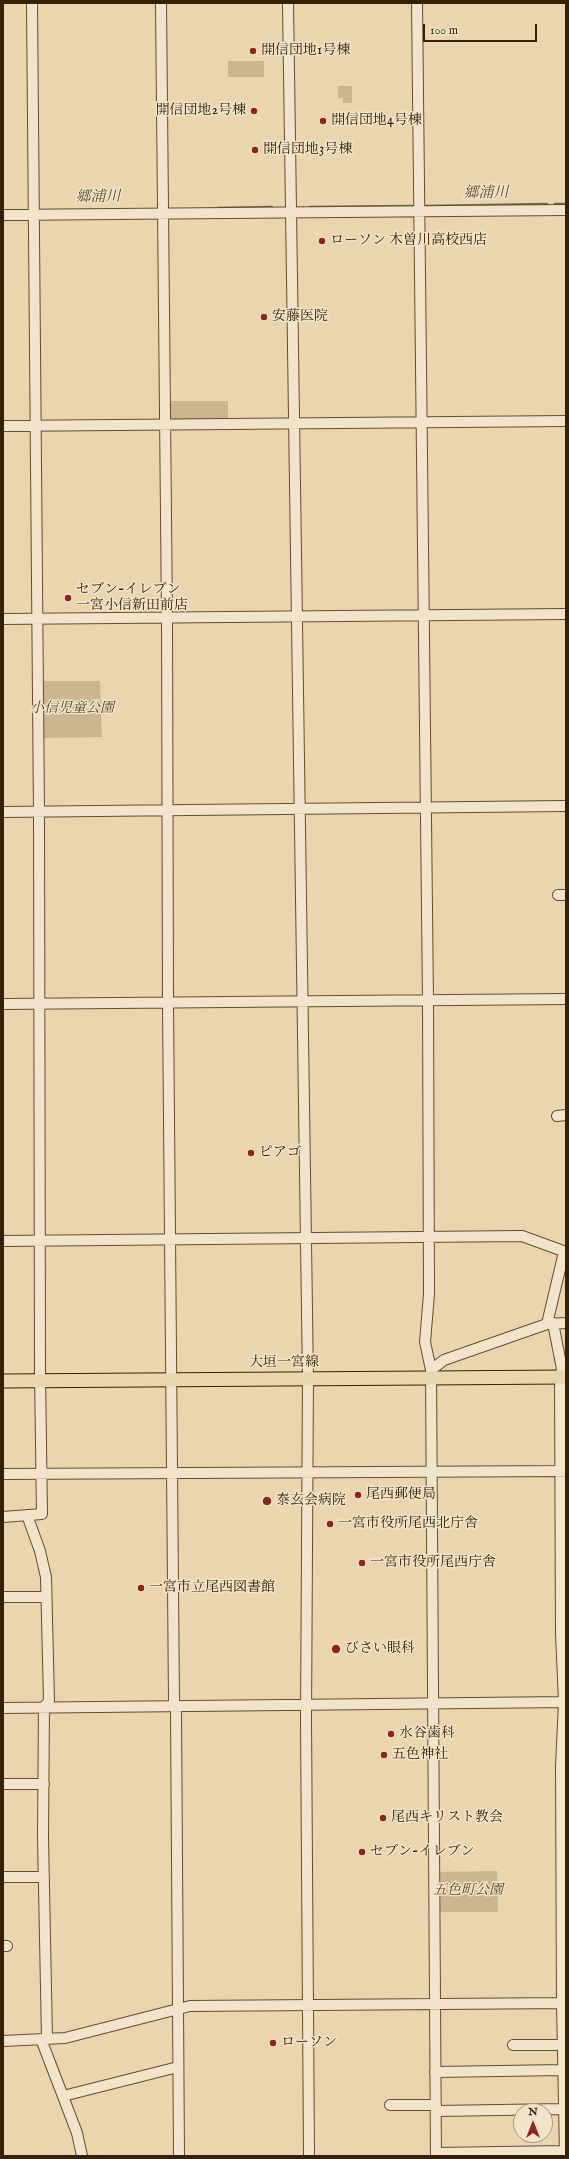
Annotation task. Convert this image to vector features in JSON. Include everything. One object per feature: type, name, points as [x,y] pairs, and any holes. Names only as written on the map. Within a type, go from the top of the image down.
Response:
[{"type":"main road","name":"大垣一宮線","points":[[3,1373],[40,1376],[171,1376],[564,1373]]},
{"type":"main road","name":"大垣一宮線","points":[[3,1382],[40,1376]]},
{"type":"street","points":[[3,1517],[42,1514],[38,1005],[39,812],[36,619],[32,3]]},
{"type":"street","points":[[161,3],[167,618],[171,1376],[174,1706],[176,1711],[179,2156]]},
{"type":"street","points":[[288,3],[298,617],[301,1001],[308,1375],[306,1705],[309,2156]]},
{"type":"street","points":[[3,1241],[428,1236],[522,1236],[565,1252],[550,1324],[564,1373],[561,1634],[565,1702],[563,2109],[565,2153],[436,2154],[433,1471],[431,1374],[425,1342],[429,1294],[428,1236],[428,1000],[423,422],[417,3]]},
{"type":"street","points":[[3,215],[566,210]]},
{"type":"street","points":[[3,426],[566,421]]},
{"type":"street","points":[[3,619],[566,614]]},
{"type":"street","points":[[3,812],[566,806]]},
{"type":"street","points":[[3,1004],[38,1005],[566,999]]},
{"type":"street","points":[[431,1374],[444,1360],[550,1324],[566,1323]]},
{"type":"street","points":[[3,1474],[308,1471],[563,1471]]},
{"type":"street","points":[[27,1515],[44,1566],[46,1597],[49,1701],[44,1707],[44,2039],[63,2096],[78,2133],[82,2156]]},
{"type":"street","points":[[3,1597],[46,1597]]},
{"type":"street","points":[[3,1708],[565,1702]]},
{"type":"street","points":[[3,1784],[44,1784]]},
{"type":"street","points":[[3,1877],[44,1877]]},
{"type":"street","points":[[3,2040],[65,2038],[177,2008],[190,2006],[564,2003]]},
{"type":"street","points":[[513,2045],[563,2045]]},
{"type":"street","points":[[436,2072],[564,2065]]},
{"type":"street","points":[[63,2096],[178,2067]]},
{"type":"street","points":[[390,2105],[436,2108],[563,2109]]},
{"type":"green space","points":[[228,61],[264,61],[264,77],[228,77]]},
{"type":"green space","points":[[338,86],[352,86],[352,103],[343,103],[343,98],[338,98]]},
{"type":"green space","points":[[169,401],[228,401],[228,420],[169,421]]},
{"type":"green space","name":"小信児童公園","points":[[42,681],[100,681],[102,737],[43,738]]},
{"type":"green space","name":"五色町公園","points":[[497,1871],[498,1912],[439,1912],[438,1872]]},
{"type":"waterway","name":"郷浦川","points":[[426,206],[547,204]]},
{"type":"waterway","name":"郷浦川","points":[[555,204],[566,204]]},
{"type":"waterway","name":"郷浦川","points":[[310,207],[414,206]]},
{"type":"waterway","name":"郷浦川","points":[[218,208],[272,207]]},
{"type":"place","name":"開信団地1号棟","points":[[253,51]]},
{"type":"place","name":"開信団地2号棟","points":[[254,111]]},
{"type":"place","name":"開信団地4号棟","points":[[323,121]]},
{"type":"place","name":"開信団地3号棟","points":[[255,150]]},
{"type":"place","name":"ローソン 木曽川高校西店","points":[[322,241]]},
{"type":"place","name":"安藤医院","points":[[264,317]]},
{"type":"place","name":"セブン-イレブン 一宮小信新田前店","points":[[68,598]]},
{"type":"place","name":"ピアゴ","points":[[251,1153]]},
{"type":"place","name":"尾西郵便局","points":[[358,1495]]},
{"type":"place","name":"泰玄会病院","points":[[267,1501]]},
{"type":"place","name":"一宮市役所尾西北庁舎","points":[[330,1524]]},
{"type":"place","name":"一宮市役所尾西庁舎","points":[[362,1563]]},
{"type":"place","name":"一宮市立尾西図書館","points":[[141,1588]]},
{"type":"place","name":"びさい眼科","points":[[336,1649]]},
{"type":"place","name":"水谷歯科","points":[[391,1734]]},
{"type":"place","name":"五色神社","points":[[384,1755]]},
{"type":"place","name":"尾西キリスト教会","points":[[383,1818]]},
{"type":"place","name":"セブン-イレブン","points":[[362,1852]]},
{"type":"place","name":"ローソン","points":[[273,2043]]}]
